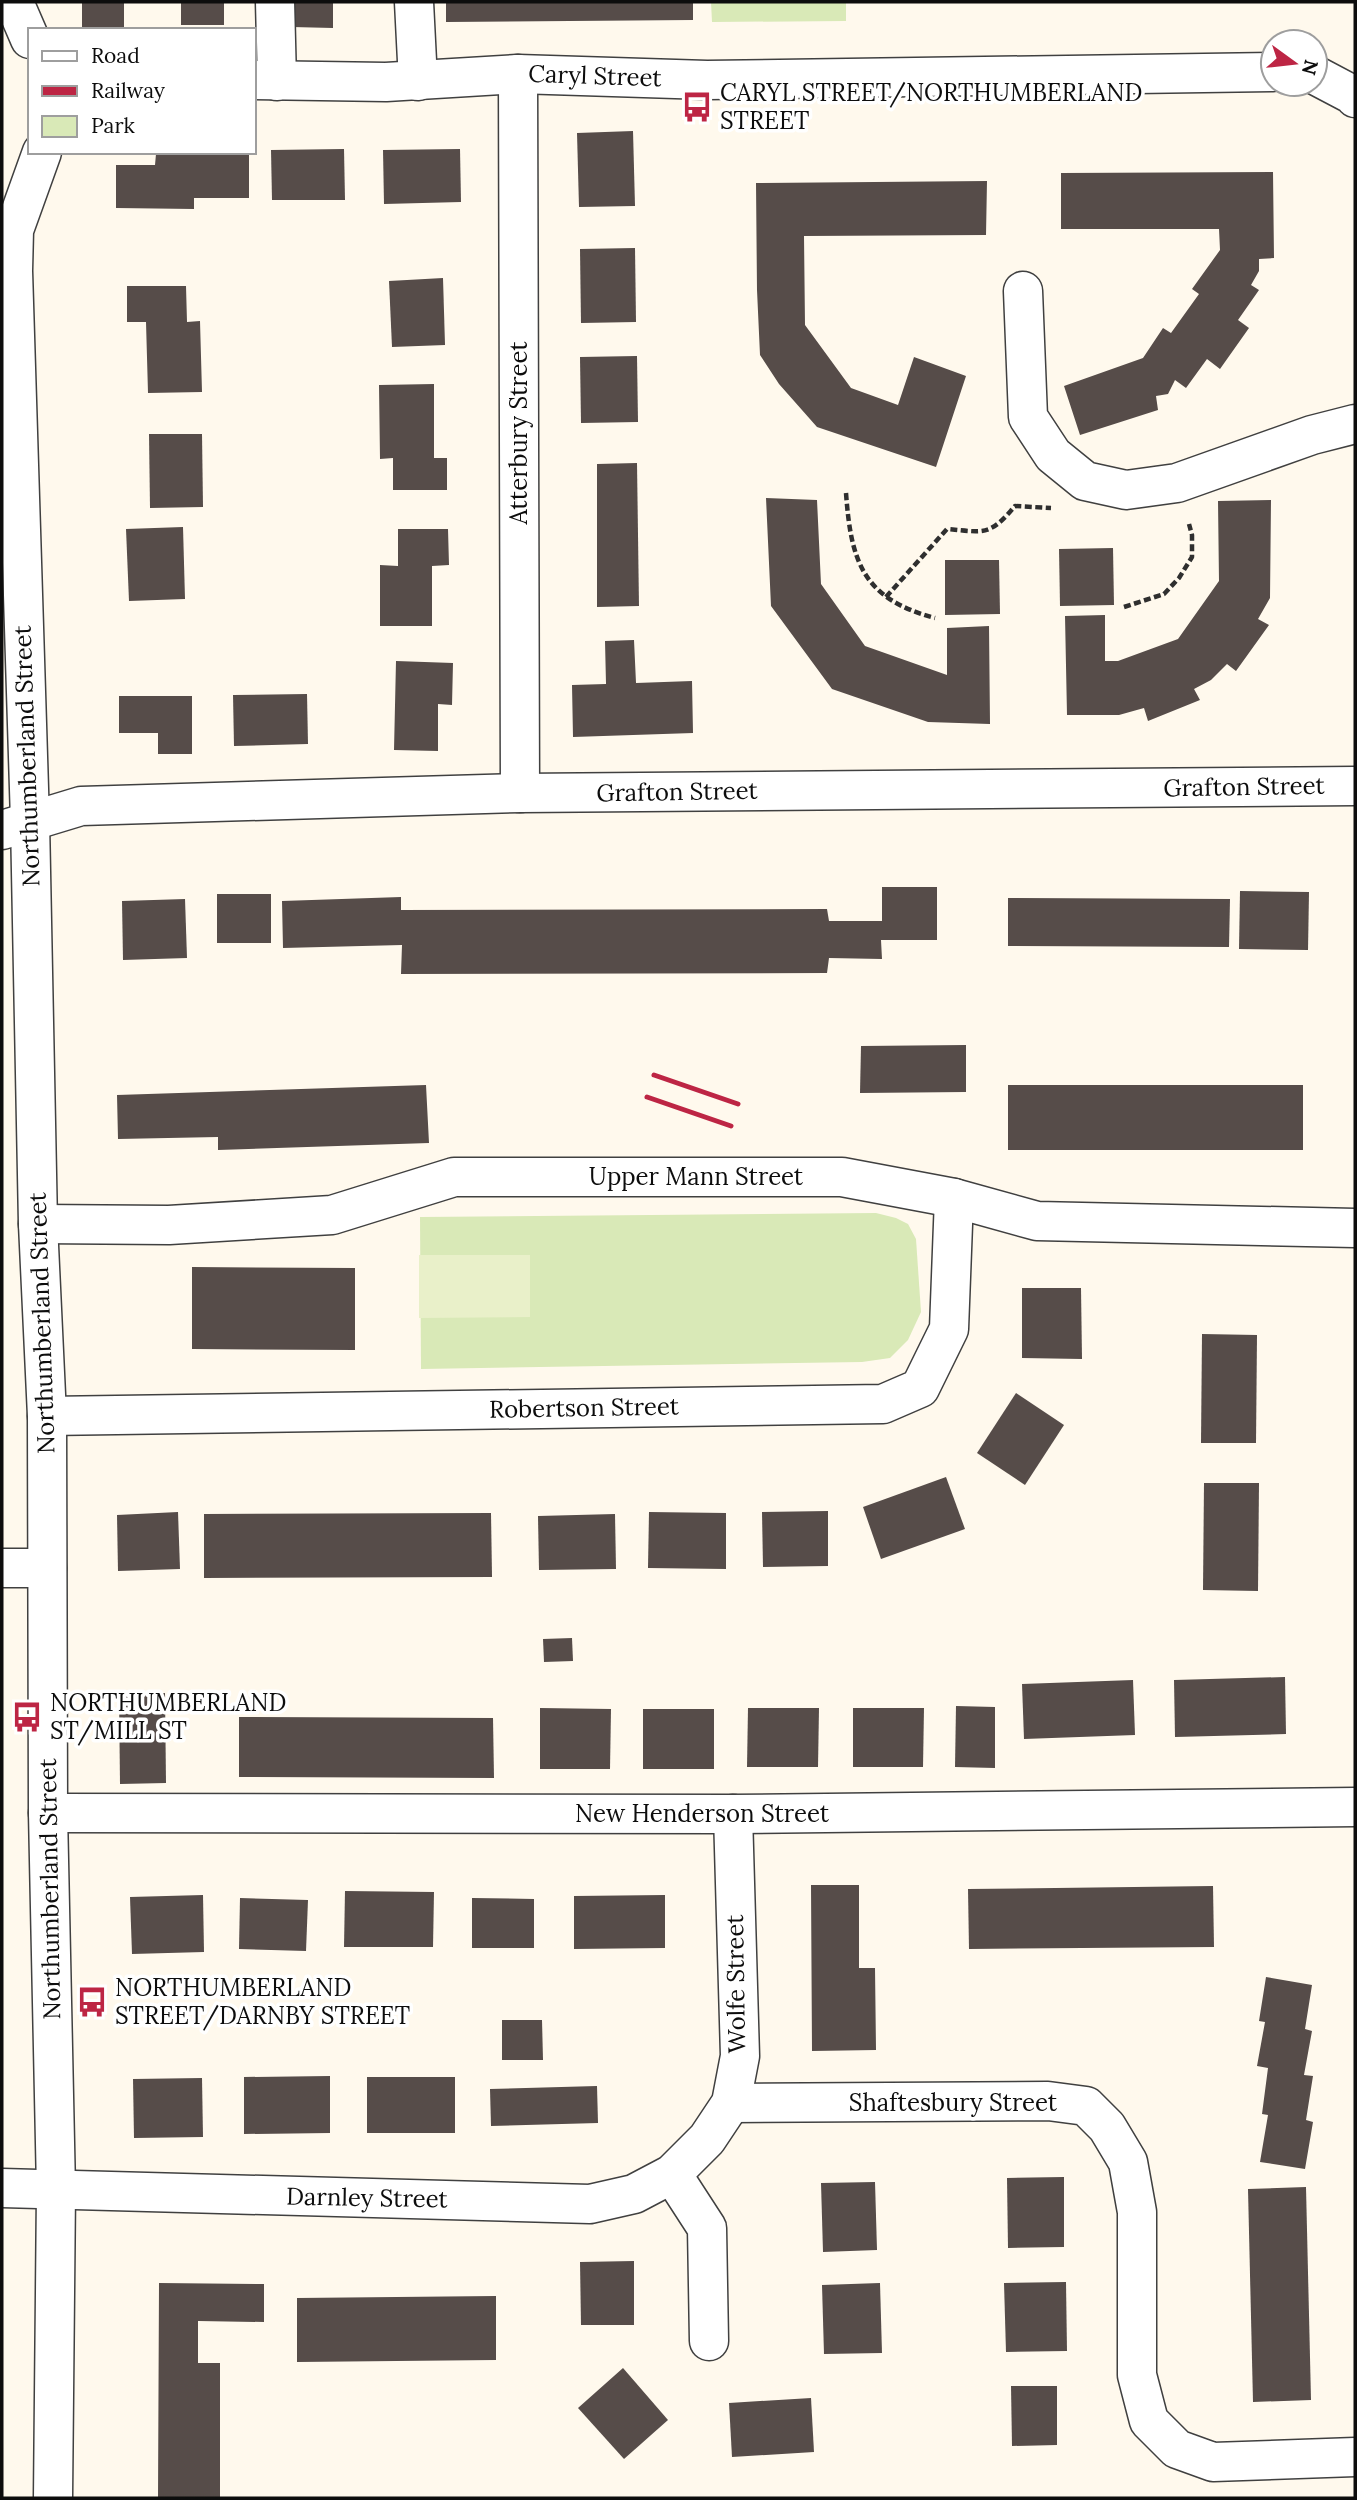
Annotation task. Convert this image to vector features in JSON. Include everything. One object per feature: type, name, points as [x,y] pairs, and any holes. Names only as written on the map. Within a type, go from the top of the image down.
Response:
[{"type":"street","points":[[14,2],[28,34]]},
{"type":"street","points":[[265,80],[275,2]]},
{"type":"street","points":[[414,2],[418,81]]},
{"type":"street","name":"Caryl Street","points":[[265,80],[418,81],[518,74],[707,80],[1259,72]]},
{"type":"street","name":"Atterbury Street","points":[[518,74],[520,793]]},
{"type":"street","points":[[1329,83],[1354,97]]},
{"type":"street","name":"Northumberland Street","points":[[41,154],[14,230],[7,272],[16,825],[47,1416],[48,1813],[56,2190],[53,2498]]},
{"type":"street","points":[[1023,291],[1028,417],[1053,455],[1085,481],[1126,490],[1177,482],[1312,435],[1355,424]]},
{"type":"street","name":"Grafton Street","points":[[16,825],[82,806],[520,793],[1355,786]]},
{"type":"street","name":"Upper Mann Street","points":[[38,1224],[169,1225],[332,1215],[454,1177],[842,1177],[954,1198],[1037,1221],[1355,1228]]},
{"type":"street","name":"Robertson Street","points":[[47,1416],[883,1404],[920,1388],[949,1328],[954,1198]]},
{"type":"street","points":[[2,1568],[47,1568]]},
{"type":"street","name":"New Henderson Street","points":[[48,1813],[733,1814],[1355,1807]]},
{"type":"street","name":"Wolfe Street","points":[[672,2174],[707,2139],[731,2104],[740,2056],[733,1814]]},
{"type":"street","name":"Shaftesbury Street","points":[[731,2104],[1048,2101],[1086,2106],[1107,2127],[1128,2162],[1137,2212],[1137,2375],[1149,2421],[1177,2449],[1213,2462],[1355,2457]]},
{"type":"street","points":[[672,2174],[707,2228],[709,2341]]},
{"type":"street","name":"Darnley Street","points":[[2,2188],[590,2204],[634,2194],[672,2174]]},
{"type":"path","points":[[886,597],[947,528],[986,532],[1000,524],[1014,506],[1057,509],[1079,477]]},
{"type":"path","points":[[1124,607],[1164,594],[1192,557],[1192,535],[1177,482]]},
{"type":"path","points":[[846,493],[849,527],[858,563],[870,584],[886,597],[914,612],[935,618]]},
{"type":"green space","points":[[711,2],[846,2],[846,21],[712,22]]},
{"type":"green space","points":[[876,1213],[908,1224],[916,1239],[921,1312],[908,1340],[890,1358],[862,1362],[421,1369],[420,1217]]},
{"type":"green space","points":[[419,1255],[530,1255],[530,1317],[419,1318]]},
{"type":"building","points":[[82,2],[124,2],[124,28],[82,28]]},
{"type":"building","points":[[181,2],[224,2],[224,25],[181,25]]},
{"type":"building","points":[[292,2],[333,2],[333,28],[292,27]]},
{"type":"building","points":[[446,2],[693,2],[693,20],[446,22]]},
{"type":"building","points":[[633,131],[635,206],[579,207],[577,133]]},
{"type":"building","points":[[344,149],[345,200],[272,200],[271,150]]},
{"type":"building","points":[[460,149],[461,202],[384,204],[383,150]]},
{"type":"building","points":[[156,154],[249,155],[249,198],[194,198],[194,209],[116,208],[116,165],[155,165]]},
{"type":"building","points":[[1273,172],[1274,258],[1259,259],[1259,271],[1251,285],[1259,290],[1238,320],[1249,328],[1220,369],[1207,359],[1186,388],[1175,380],[1168,394],[1156,396],[1158,410],[1080,435],[1064,386],[1143,358],[1163,328],[1171,333],[1199,294],[1192,289],[1220,250],[1219,229],[1061,229],[1061,173]]},
{"type":"building","points":[[987,181],[986,235],[804,236],[805,325],[851,388],[898,405],[914,357],[966,376],[936,467],[817,427],[779,384],[760,355],[756,183]]},
{"type":"building","points":[[635,248],[636,322],[581,323],[580,249]]},
{"type":"building","points":[[443,278],[445,345],[392,347],[389,281]]},
{"type":"building","points":[[127,286],[186,286],[187,322],[200,321],[202,392],[148,393],[146,322],[127,322]]},
{"type":"building","points":[[637,356],[638,422],[581,423],[580,357]]},
{"type":"building","points":[[434,384],[434,458],[447,458],[447,490],[393,490],[393,458],[380,459],[379,385]]},
{"type":"building","points":[[149,434],[202,434],[203,507],[150,508]]},
{"type":"building","points":[[637,463],[639,606],[597,607],[597,464]]},
{"type":"building","points":[[766,498],[817,500],[821,584],[865,646],[947,675],[947,628],[989,626],[990,724],[928,722],[832,689],[771,606]]},
{"type":"building","points":[[1271,500],[1270,598],[1258,619],[1269,625],[1236,671],[1227,664],[1211,680],[1194,689],[1200,700],[1148,721],[1144,708],[1119,715],[1067,715],[1065,616],[1105,615],[1105,661],[1118,661],[1178,639],[1219,581],[1218,501]]},
{"type":"building","points":[[183,527],[185,599],[129,601],[126,529]]},
{"type":"building","points":[[398,529],[448,529],[449,565],[432,566],[432,626],[380,626],[380,565],[398,566]]},
{"type":"building","points":[[1113,548],[1114,605],[1060,606],[1059,549]]},
{"type":"building","points":[[945,560],[999,560],[1000,614],[945,615]]},
{"type":"building","points":[[634,640],[636,683],[692,681],[693,733],[573,737],[572,685],[606,684],[605,641]]},
{"type":"building","points":[[396,661],[453,663],[452,705],[438,704],[438,751],[394,750]]},
{"type":"building","points":[[307,694],[308,744],[234,746],[233,695]]},
{"type":"building","points":[[119,696],[192,696],[192,754],[158,754],[158,733],[119,733]]},
{"type":"building","points":[[882,887],[937,887],[937,940],[881,940],[882,959],[829,958],[827,973],[401,974],[402,945],[283,948],[282,901],[401,897],[401,910],[827,909],[829,921],[882,921]]},
{"type":"building","points":[[1240,891],[1309,892],[1308,950],[1239,949]]},
{"type":"building","points":[[217,894],[271,894],[271,943],[217,943]]},
{"type":"building","points":[[1008,898],[1230,899],[1229,947],[1008,946]]},
{"type":"building","points":[[185,899],[187,958],[123,960],[122,901]]},
{"type":"building","points":[[966,1045],[966,1092],[860,1093],[861,1046]]},
{"type":"building","points":[[426,1085],[429,1143],[218,1150],[218,1137],[118,1139],[117,1095]]},
{"type":"building","points":[[1008,1085],[1303,1085],[1303,1150],[1008,1150]]},
{"type":"building","points":[[192,1267],[355,1268],[355,1350],[192,1349]]},
{"type":"building","points":[[1022,1288],[1081,1288],[1082,1359],[1022,1358]]},
{"type":"building","points":[[1202,1334],[1257,1335],[1256,1443],[1201,1443]]},
{"type":"building","points":[[1016,1393],[1064,1425],[1025,1485],[977,1453]]},
{"type":"building","points":[[946,1477],[965,1529],[881,1559],[863,1507]]},
{"type":"building","points":[[1204,1483],[1259,1483],[1258,1591],[1203,1590]]},
{"type":"building","points":[[828,1511],[828,1566],[763,1567],[762,1512]]},
{"type":"building","points":[[178,1512],[180,1569],[118,1571],[117,1515]]},
{"type":"building","points":[[649,1512],[726,1513],[726,1569],[648,1568]]},
{"type":"building","points":[[491,1513],[492,1577],[204,1578],[204,1514]]},
{"type":"building","points":[[615,1514],[616,1569],[539,1570],[538,1516]]},
{"type":"building","points":[[572,1638],[573,1661],[544,1662],[543,1639]]},
{"type":"building","points":[[1285,1677],[1286,1734],[1175,1737],[1174,1680]]},
{"type":"building","points":[[1133,1680],[1135,1735],[1024,1739],[1022,1684]]},
{"type":"building","points":[[165,1693],[166,1783],[120,1784],[119,1694]]},
{"type":"building","points":[[956,1706],[995,1707],[995,1768],[955,1767]]},
{"type":"building","points":[[540,1708],[611,1709],[610,1769],[540,1769]]},
{"type":"building","points":[[748,1708],[819,1708],[818,1767],[747,1767]]},
{"type":"building","points":[[853,1708],[924,1708],[923,1767],[853,1767]]},
{"type":"building","points":[[643,1709],[714,1709],[714,1769],[643,1769]]},
{"type":"building","points":[[239,1717],[493,1718],[494,1778],[239,1777]]},
{"type":"building","points":[[811,1885],[859,1885],[859,1968],[875,1968],[876,2050],[812,2051]]},
{"type":"building","points":[[1213,1886],[1214,1947],[969,1949],[968,1889]]},
{"type":"building","points":[[345,1891],[434,1892],[433,1947],[344,1947]]},
{"type":"building","points":[[203,1895],[204,1952],[132,1954],[130,1897]]},
{"type":"building","points":[[665,1895],[665,1948],[574,1949],[574,1896]]},
{"type":"building","points":[[240,1898],[308,1900],[306,1951],[239,1949]]},
{"type":"building","points":[[472,1898],[534,1899],[534,1948],[472,1948]]},
{"type":"building","points":[[1266,1977],[1312,1985],[1305,2029],[1312,2031],[1304,2075],[1313,2076],[1306,2120],[1313,2122],[1305,2169],[1260,2162],[1268,2115],[1262,2114],[1268,2068],[1257,2066],[1265,2022],[1259,2021]]},
{"type":"building","points":[[502,2020],[542,2020],[543,2060],[502,2060]]},
{"type":"building","points":[[330,2076],[330,2133],[244,2134],[244,2077]]},
{"type":"building","points":[[367,2077],[455,2077],[455,2133],[367,2133]]},
{"type":"building","points":[[202,2078],[203,2137],[134,2138],[133,2079]]},
{"type":"building","points":[[597,2086],[598,2123],[491,2126],[490,2089]]},
{"type":"building","points":[[1064,2177],[1064,2247],[1008,2248],[1007,2178]]},
{"type":"building","points":[[875,2182],[877,2250],[823,2252],[821,2183]]},
{"type":"building","points":[[1306,2187],[1311,2400],[1253,2402],[1248,2189]]},
{"type":"building","points":[[634,2261],[634,2325],[581,2325],[580,2262]]},
{"type":"building","points":[[1066,2282],[1067,2351],[1006,2352],[1004,2283]]},
{"type":"building","points":[[159,2283],[264,2284],[264,2322],[198,2321],[198,2363],[220,2363],[220,2498],[158,2498]]},
{"type":"building","points":[[880,2283],[882,2353],[824,2354],[822,2285]]},
{"type":"building","points":[[496,2296],[496,2360],[297,2362],[297,2298]]},
{"type":"building","points":[[623,2368],[668,2420],[624,2459],[578,2408]]},
{"type":"building","points":[[1011,2386],[1057,2386],[1057,2445],[1012,2446]]},
{"type":"building","points":[[811,2398],[814,2452],[732,2457],[729,2403]]},
{"type":"railway","points":[[654,1075],[738,1104]]},
{"type":"railway","points":[[647,1097],[731,1126]]},
{"type":"place","name":"CARYL STREET/NORTHUMBERLAND STREET","points":[[697,107]]},
{"type":"place","name":"NORTHUMBERLAND ST/MILL ST","points":[[27,1717]]},
{"type":"place","name":"NORTHUMBERLAND STREET/DARNBY STREET","points":[[92,2002]]}]
